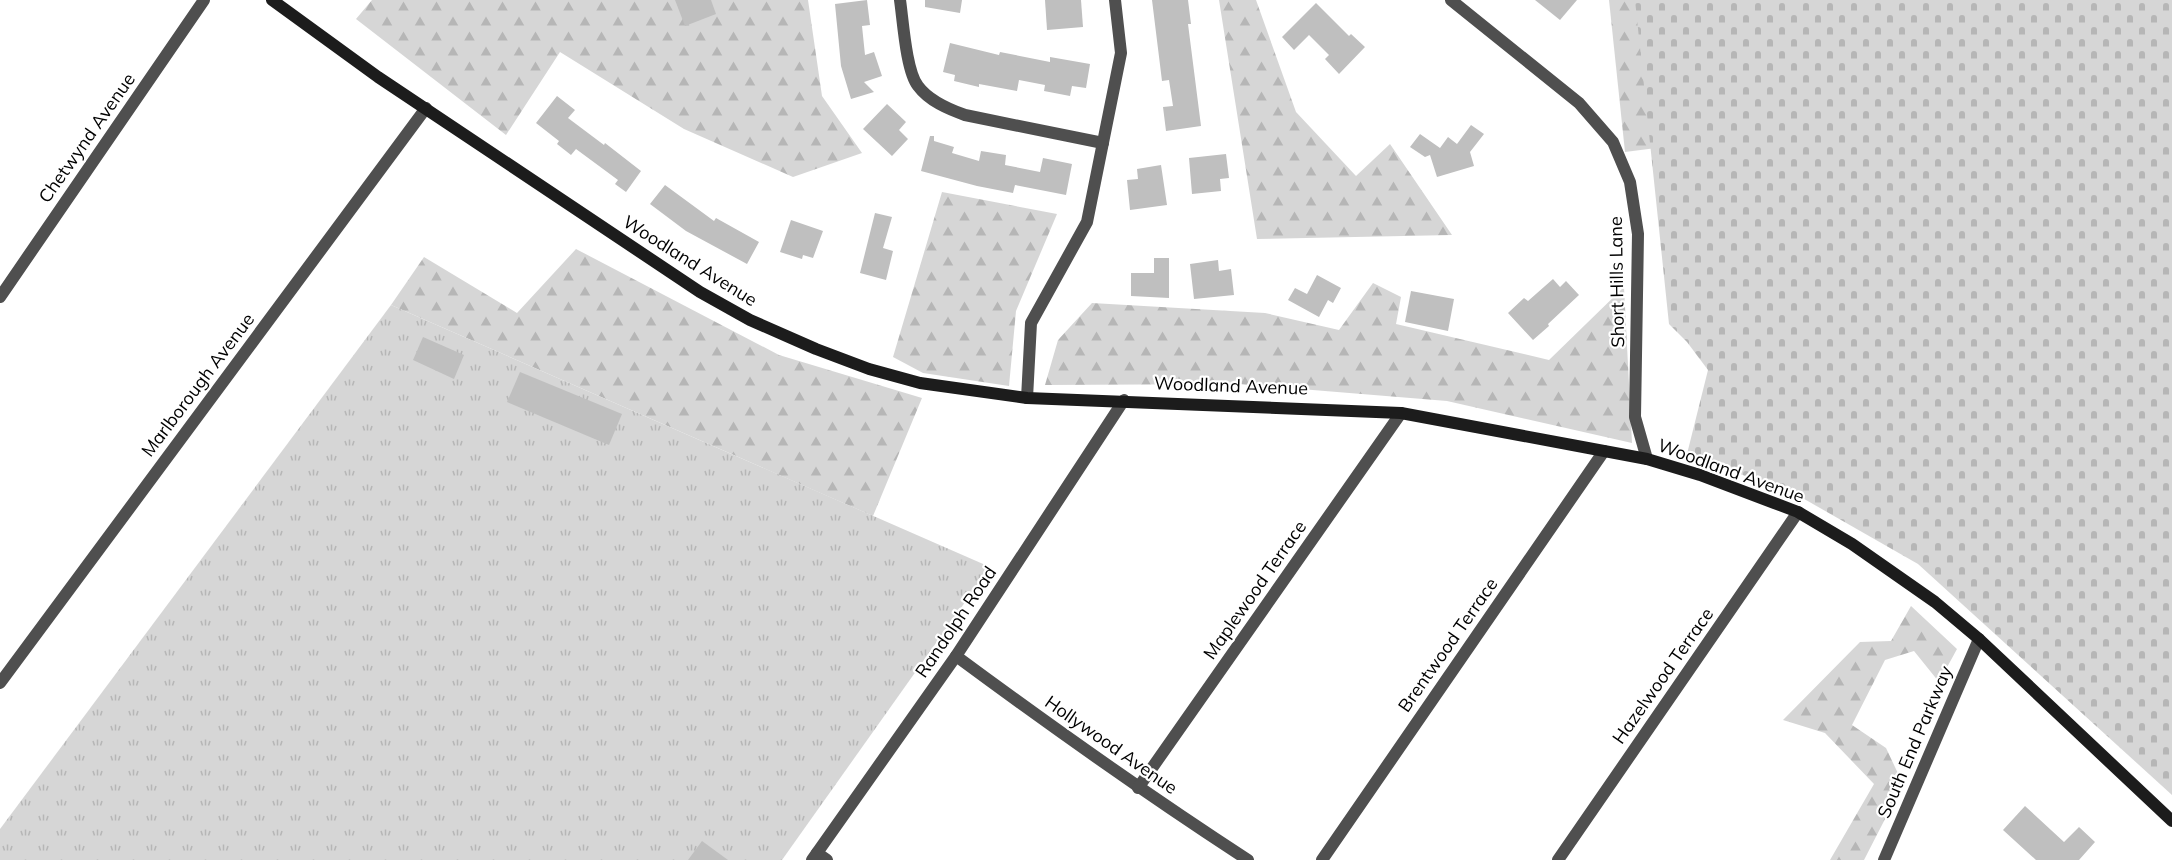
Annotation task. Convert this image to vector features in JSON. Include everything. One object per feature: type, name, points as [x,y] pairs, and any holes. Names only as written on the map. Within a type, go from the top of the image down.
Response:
[{"type":"street","name":"Chetwynd Avenue","points":[[0,297],[204,0]]},
{"type":"street","name":"Woodland Avenue","points":[[272,0],[426,108],[700,292],[750,321],[869,369],[920,383],[1027,398],[1401,412],[1647,459],[1700,475],[1798,512],[1852,544],[1935,602],[1979,639],[2172,821]]},
{"type":"street","points":[[900,0],[911,72],[917,86],[937,103],[965,115],[1103,143]]},
{"type":"street","points":[[1027,398],[1032,323],[1087,222],[1121,53],[1115,0]]},
{"type":"street","name":"Short Hills Lane","points":[[1451,0],[1579,103],[1613,142],[1630,182],[1638,234],[1635,417],[1647,459]]},
{"type":"street","name":"Marlborough Avenue","points":[[0,683],[426,108]]},
{"type":"street","name":"Randolph Road","points":[[818,858],[956,656],[1124,400]]},
{"type":"street","name":"Maplewood Terrace","points":[[1138,788],[1401,412]]},
{"type":"street","name":"Brentwood Terrace","points":[[1322,860],[1604,451]]},
{"type":"street","name":"Hazelwood Terrace","points":[[1558,860],[1798,512]]},
{"type":"street","name":"South End Parkway","points":[[1884,860],[1979,639]]},
{"type":"street","name":"Hollywood Avenue","points":[[956,656],[1138,788],[1248,860]]},
{"type":"green space","points":[[372,0],[808,0],[822,96],[862,153],[793,177],[684,129],[560,52],[506,135],[356,19]]},
{"type":"green space","points":[[1219,0],[1256,0],[1296,112],[1356,176],[1390,144],[1452,235],[1257,239]]},
{"type":"green space","points":[[1609,0],[1641,0],[1664,147],[1625,152]]},
{"type":"green space","points":[[1635,0],[2172,0],[2172,795],[1918,564],[1799,496],[1687,454],[1708,370],[1687,342],[1669,324]]},
{"type":"green space","points":[[942,192],[1057,214],[1016,311],[1009,386],[923,373],[893,357]]},
{"type":"green space","points":[[576,249],[779,355],[922,398],[873,516],[391,305],[424,257],[517,313]]},
{"type":"green space","points":[[1373,283],[1401,297],[1396,324],[1549,360],[1624,287],[1632,443],[1447,401],[1239,384],[1045,385],[1058,340],[1092,303],[1265,313],[1339,330]]},
{"type":"green space","points":[[391,305],[990,567],[782,860],[0,860],[0,829]]},
{"type":"green space","points":[[1911,606],[1957,649],[1939,682],[1914,651],[1885,660],[1852,725],[1886,748],[1903,784],[1864,860],[1830,860],[1874,784],[1825,733],[1783,720],[1860,642],[1891,641]]},
{"type":"building","points":[[675,0],[711,0],[716,14],[685,26]]},
{"type":"building","points":[[867,0],[870,25],[862,26],[865,55],[874,52],[882,76],[864,82],[874,92],[851,99],[841,66],[835,4]]},
{"type":"building","points":[[925,0],[962,0],[960,13],[925,7]]},
{"type":"building","points":[[1045,0],[1081,0],[1083,27],[1047,30]]},
{"type":"building","points":[[1152,0],[1188,0],[1191,24],[1188,24],[1201,126],[1166,131],[1163,107],[1173,106],[1169,80],[1162,81]]},
{"type":"building","points":[[1535,0],[1577,0],[1560,20]]},
{"type":"building","points":[[1316,3],[1349,36],[1351,34],[1365,47],[1339,74],[1325,59],[1329,55],[1309,35],[1294,50],[1282,37]]},
{"type":"building","points":[[950,43],[999,55],[1000,52],[1050,62],[1050,57],[1090,64],[1086,88],[1072,86],[1070,96],[1044,91],[1045,85],[1019,80],[1017,91],[979,84],[979,87],[954,81],[955,75],[943,72]]},
{"type":"building","points":[[557,96],[575,110],[568,118],[641,171],[626,192],[615,184],[618,180],[576,149],[571,155],[557,144],[559,141],[536,123]]},
{"type":"building","points":[[887,104],[906,122],[899,130],[908,139],[892,156],[863,129]]},
{"type":"building","points":[[1471,125],[1484,134],[1470,152],[1474,166],[1437,177],[1430,155],[1425,157],[1410,147],[1420,134],[1440,148],[1448,137],[1457,144]]},
{"type":"building","points":[[930,136],[934,136],[934,141],[954,147],[952,153],[979,161],[981,151],[1006,155],[1005,165],[1040,172],[1043,158],[1072,164],[1066,195],[1015,185],[1013,193],[921,171]]},
{"type":"building","points":[[1226,154],[1229,178],[1220,179],[1221,191],[1192,194],[1189,158]]},
{"type":"building","points":[[1161,165],[1167,205],[1130,210],[1127,180],[1138,179],[1137,169]]},
{"type":"building","points":[[665,185],[714,221],[716,218],[759,242],[747,264],[686,231],[650,204]]},
{"type":"building","points":[[875,213],[892,217],[883,248],[893,251],[886,280],[860,273]]},
{"type":"building","points":[[791,220],[823,231],[813,258],[803,255],[802,259],[780,252]]},
{"type":"building","points":[[1154,258],[1169,258],[1169,298],[1131,296],[1131,273],[1154,273]]},
{"type":"building","points":[[1218,260],[1219,271],[1231,269],[1234,295],[1194,299],[1190,264]]},
{"type":"building","points":[[1317,275],[1341,288],[1333,303],[1328,300],[1319,317],[1288,300],[1295,288],[1307,294]]},
{"type":"building","points":[[1553,279],[1560,287],[1566,281],[1579,295],[1533,340],[1508,313],[1524,298],[1528,301]]},
{"type":"building","points":[[1411,291],[1454,299],[1448,331],[1405,322]]},
{"type":"building","points":[[423,337],[464,355],[454,379],[413,360]]},
{"type":"building","points":[[520,372],[622,414],[609,445],[507,402]]},
{"type":"building","points":[[2025,806],[2064,842],[2079,827],[2095,842],[2079,860],[2036,860],[2003,830]]},
{"type":"building","points":[[702,841],[728,860],[688,860]]}]
